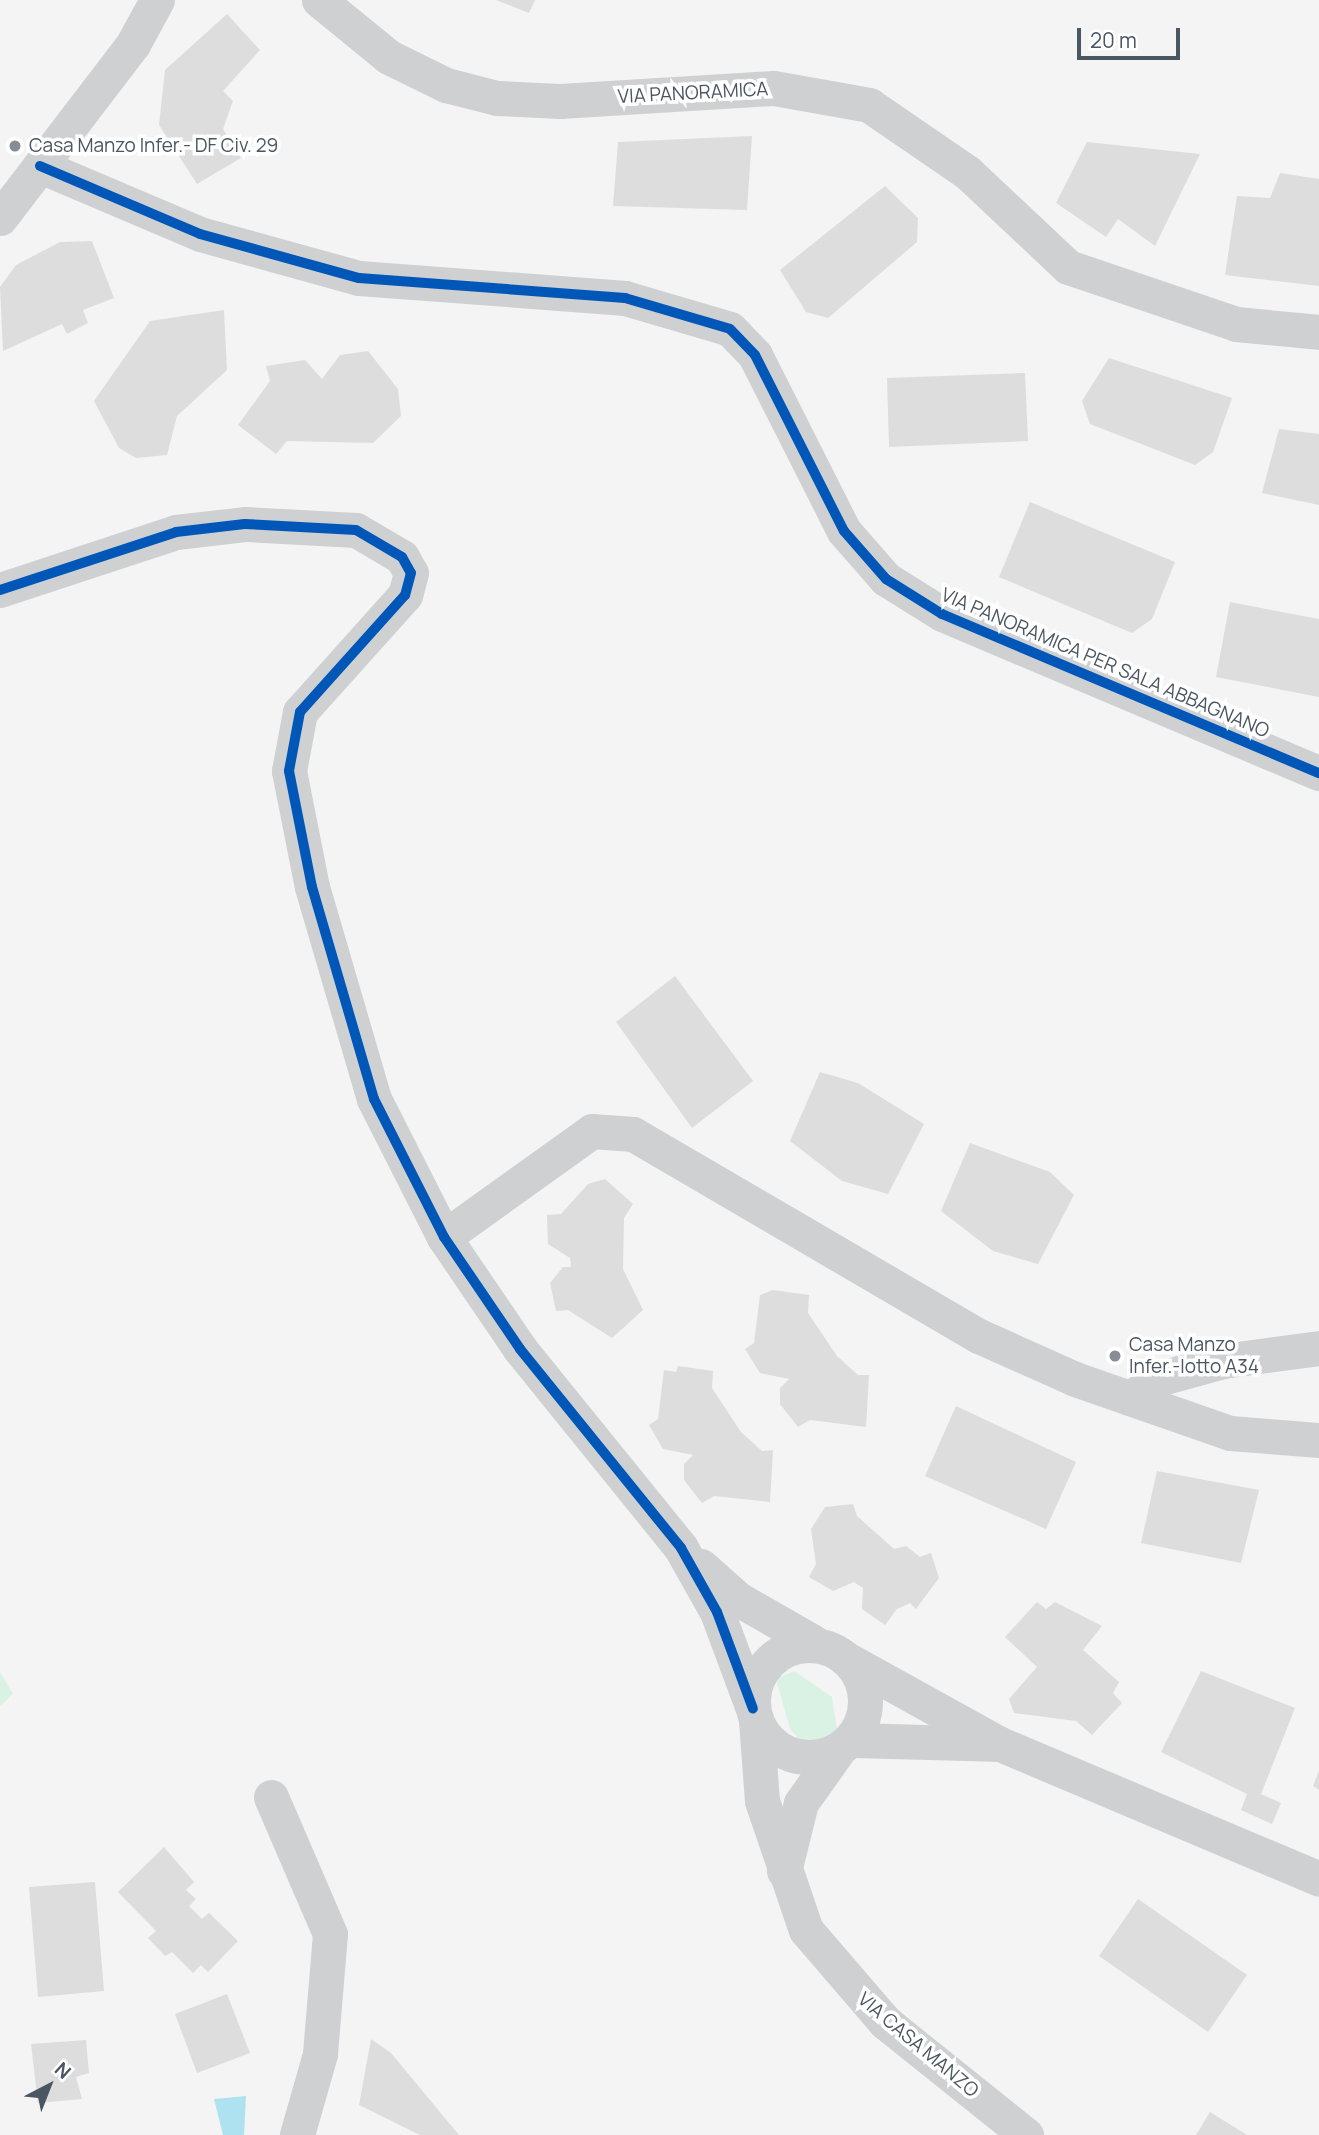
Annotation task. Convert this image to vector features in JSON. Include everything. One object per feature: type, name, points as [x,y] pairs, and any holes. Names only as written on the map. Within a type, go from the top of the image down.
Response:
[{"type":"street","points":[[0,218],[133,44],[158,0]]},
{"type":"street","name":"VIA PANORAMICA","points":[[319,0],[389,57],[446,85],[497,97],[560,101],[774,88],[869,105],[967,172],[1068,267],[1236,324],[1319,332]]},
{"type":"street","name":"VIA PANORAMICA PER SALA ABBAGNANO","points":[[40,166],[200,234],[359,278],[625,298],[730,329],[755,355],[844,531],[886,579],[942,614],[1319,773]]},
{"type":"street","points":[[0,590],[176,532],[245,524],[356,530],[402,557],[411,573],[405,595],[300,712],[289,771],[312,887],[374,1099],[444,1237],[520,1349],[681,1548],[717,1612],[755,1715],[797,1757],[846,1746],[1000,1744]]},
{"type":"street","points":[[444,1237],[592,1131],[633,1133],[979,1336],[1130,1398],[1230,1433],[1319,1440]]},
{"type":"street","points":[[1130,1398],[1161,1378],[1223,1361],[1319,1348]]},
{"type":"street","points":[[681,1548],[738,1598],[813,1643],[1000,1744],[1319,1879]]},
{"type":"street","points":[[755,1715],[755,1688],[776,1655],[813,1643]]},
{"type":"street","points":[[784,1871],[801,1803],[846,1746],[863,1698],[850,1661]]},
{"type":"street","name":"VIA CASA MANZO","points":[[755,1715],[762,1801],[806,1930],[850,1987],[1026,2135]]},
{"type":"street","points":[[271,1797],[330,1934],[320,2054],[297,2135]]},
{"type":"green space","points":[[794,1671],[832,1697],[837,1730],[825,1739],[800,1740],[790,1729],[776,1679]]},
{"type":"green space","points":[[0,1672],[13,1694],[0,1706]]},
{"type":"water","points":[[246,2096],[244,2135],[223,2135],[214,2099]]},
{"type":"building","points":[[496,0],[535,0],[529,13]]},
{"type":"building","points":[[227,14],[260,50],[223,91],[233,101],[223,129],[241,158],[197,184],[159,125],[165,70]]},
{"type":"building","points":[[752,136],[747,210],[613,206],[618,142]]},
{"type":"building","points":[[1087,142],[1200,154],[1155,246],[1118,219],[1106,237],[1056,203]]},
{"type":"building","points":[[1280,173],[1319,179],[1319,286],[1225,275],[1237,196],[1270,198]]},
{"type":"building","points":[[885,186],[918,218],[917,242],[828,318],[806,312],[780,270]]},
{"type":"building","points":[[92,241],[114,298],[83,310],[88,323],[67,334],[62,324],[3,351],[0,287],[16,265],[60,242]]},
{"type":"building","points":[[224,310],[227,370],[177,416],[167,455],[136,458],[119,448],[94,401],[150,321]]},
{"type":"building","points":[[368,351],[398,389],[401,416],[373,443],[287,441],[276,454],[238,425],[270,381],[266,366],[305,360],[322,379],[340,355]]},
{"type":"building","points":[[1109,358],[1232,398],[1213,452],[1195,465],[1090,424],[1082,401]]},
{"type":"building","points":[[1025,373],[1028,441],[889,447],[887,378]]},
{"type":"building","points":[[1279,429],[1319,434],[1319,505],[1262,493]]},
{"type":"building","points":[[1030,502],[1175,562],[1152,619],[1132,633],[999,577]]},
{"type":"building","points":[[1230,602],[1319,619],[1319,697],[1216,677]]},
{"type":"building","points":[[675,976],[753,1081],[692,1128],[616,1022]]},
{"type":"building","points":[[820,1072],[858,1083],[924,1124],[888,1194],[842,1181],[790,1141]]},
{"type":"building","points":[[970,1143],[1050,1172],[1074,1195],[1038,1264],[993,1251],[941,1211]]},
{"type":"building","points":[[605,1179],[633,1204],[624,1218],[623,1269],[643,1310],[612,1338],[568,1310],[556,1311],[550,1283],[563,1267],[571,1267],[570,1258],[548,1244],[547,1215],[561,1214],[588,1184]]},
{"type":"building","points":[[773,1290],[809,1295],[808,1313],[837,1356],[858,1375],[869,1375],[866,1427],[810,1420],[798,1427],[780,1404],[780,1388],[789,1379],[760,1373],[745,1349],[754,1343],[760,1295]]},
{"type":"building","points":[[678,1366],[713,1371],[712,1388],[741,1432],[762,1451],[773,1450],[770,1502],[714,1496],[702,1503],[684,1480],[684,1464],[693,1455],[663,1449],[649,1425],[658,1419],[664,1370],[676,1372]]},
{"type":"building","points":[[956,1406],[1076,1462],[1046,1529],[925,1476]]},
{"type":"building","points":[[1157,1471],[1259,1490],[1241,1563],[1141,1543]]},
{"type":"building","points":[[853,1504],[857,1516],[894,1549],[906,1546],[920,1557],[931,1553],[939,1578],[916,1609],[910,1603],[897,1609],[885,1625],[862,1609],[863,1588],[854,1582],[833,1591],[809,1577],[816,1564],[811,1529],[825,1507]]},
{"type":"building","points":[[1037,1602],[1046,1609],[1055,1602],[1102,1626],[1083,1650],[1119,1682],[1113,1693],[1122,1703],[1092,1735],[1076,1721],[1014,1713],[1009,1699],[1037,1667],[1005,1637]]},
{"type":"building","points":[[1201,1671],[1295,1708],[1261,1794],[1281,1803],[1272,1824],[1241,1810],[1247,1794],[1161,1752]]},
{"type":"building","points":[[1319,1771],[1319,1790],[1313,1786]]},
{"type":"building","points":[[164,1847],[194,1882],[186,1890],[196,1899],[189,1906],[202,1919],[209,1913],[238,1941],[208,1972],[201,1965],[193,1973],[172,1952],[165,1956],[148,1938],[156,1931],[118,1892]]},
{"type":"building","points":[[95,1882],[104,1991],[38,1997],[29,1887]]},
{"type":"building","points":[[1138,1899],[1247,1975],[1208,2032],[1099,1956]]},
{"type":"building","points":[[227,1994],[250,2053],[197,2073],[175,2014]]},
{"type":"building","points":[[371,2039],[391,2053],[459,2135],[420,2135],[359,2105]]},
{"type":"building","points":[[86,2040],[89,2073],[76,2077],[82,2099],[38,2103],[31,2044]]},
{"type":"building","points":[[1210,2112],[1247,2135],[1196,2135]]},
{"type":"cycle path","points":[[40,166],[200,234],[359,278],[625,298],[730,329],[755,355],[844,531],[886,579],[942,614],[1319,773]]},
{"type":"cycle path","points":[[0,590],[176,532],[245,524],[356,530],[402,557],[411,573],[405,595],[300,712],[289,771],[312,887],[374,1099],[444,1237],[520,1349],[681,1548],[717,1612],[753,1709]]},
{"type":"place","name":"Casa Manzo Infer.- DF Civ. 29","points":[[15,146]]},
{"type":"place","name":"Casa Manzo Infer.-lotto A34","points":[[1115,1356]]}]
